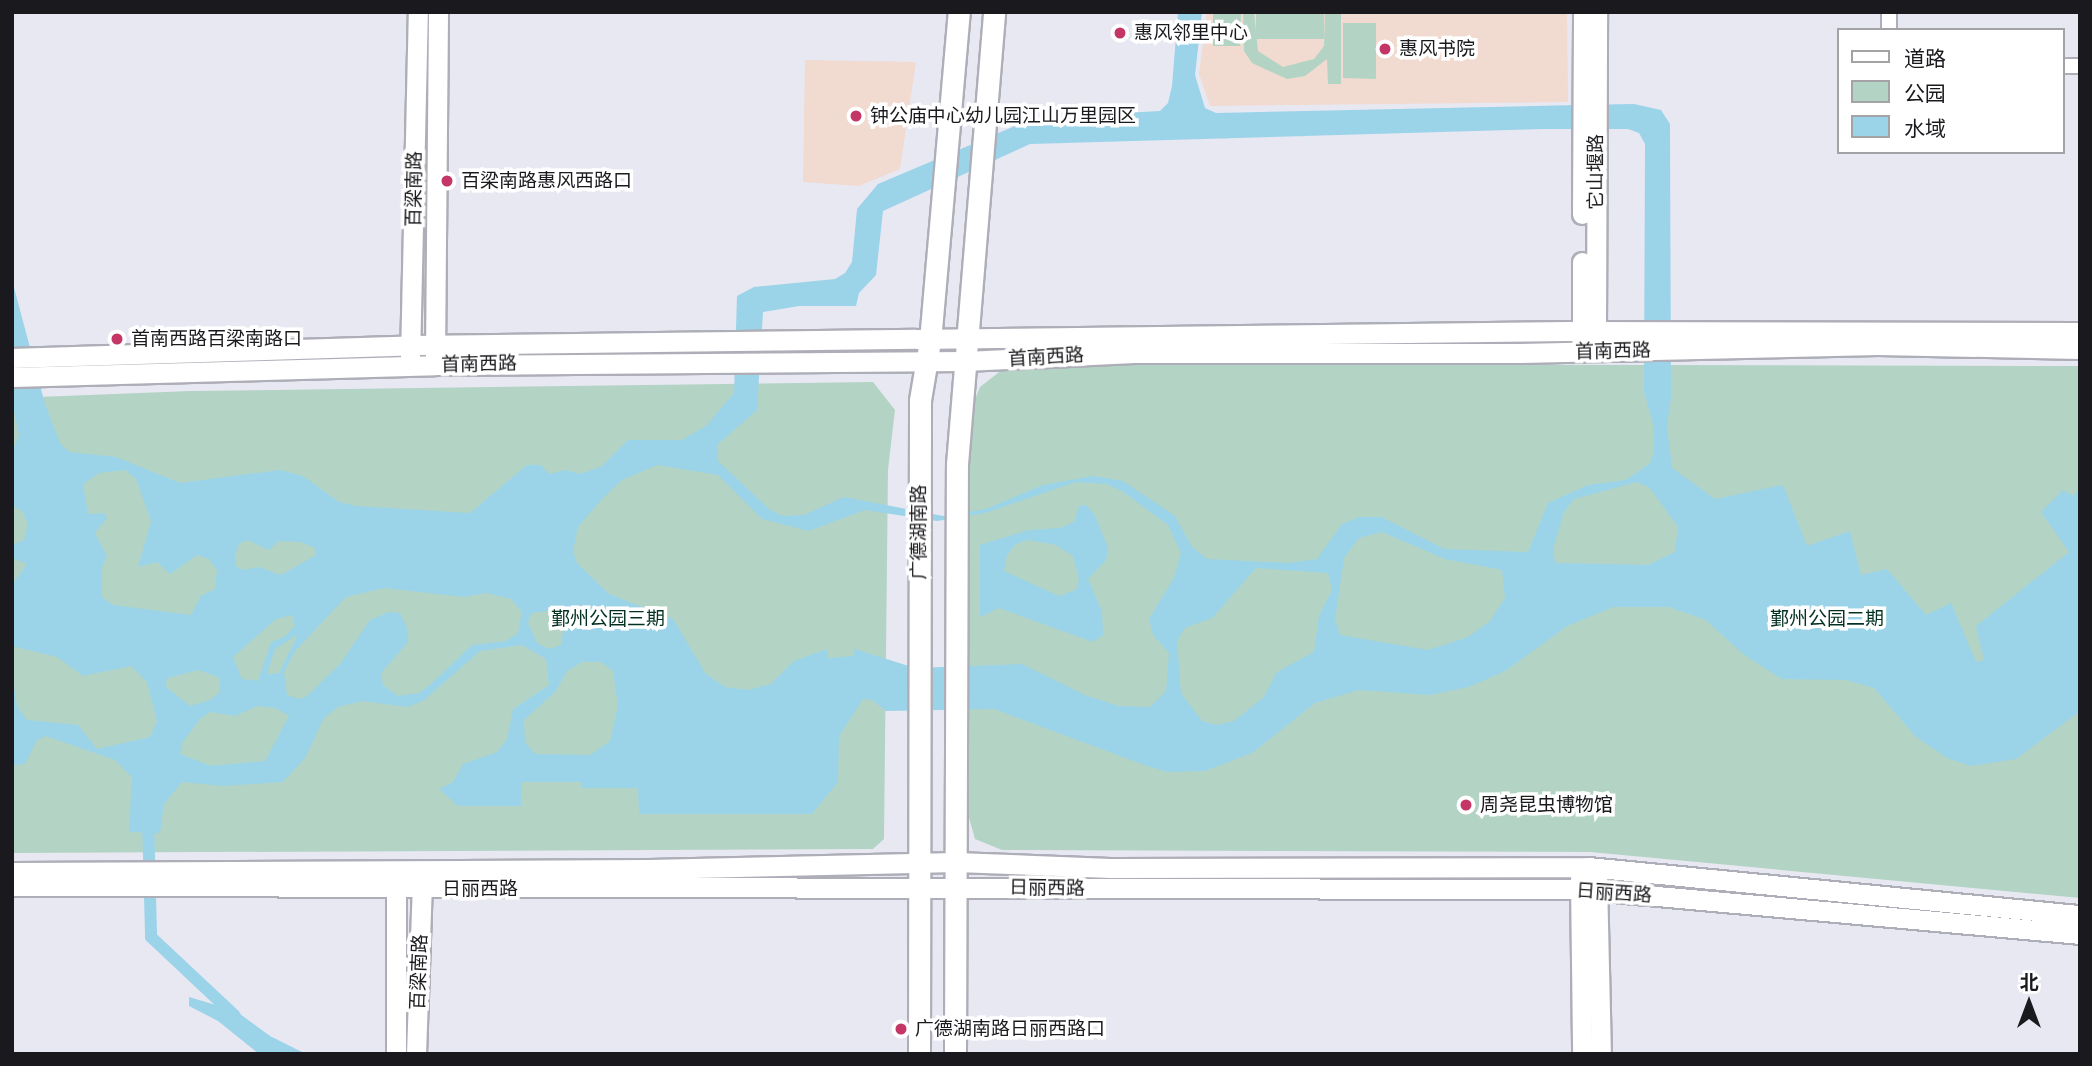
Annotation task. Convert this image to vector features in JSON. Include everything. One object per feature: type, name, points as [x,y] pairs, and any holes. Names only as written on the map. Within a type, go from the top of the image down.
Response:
[{"type":"main road","name":"百梁南路","points":[[410,365],[418,12]]},
{"type":"main road","name":"百梁南路","points":[[435,355],[439,12]]},
{"type":"main road","name":"广德湖南路","points":[[919,1054],[920,400],[928,351],[958,12]]},
{"type":"main road","name":"广德湖南路","points":[[955,1054],[957,464],[994,12]]},
{"type":"main road","name":"它山堰路","points":[[1583,12],[1589,331]]},
{"type":"main road","name":"它山堰路","points":[[1589,331],[1597,12]]},
{"type":"main road","name":"首南西路","points":[[966,351],[1589,331],[2080,332]]},
{"type":"main road","name":"首南西路","points":[[12,358],[410,345],[435,355]]},
{"type":"main road","name":"首南西路","points":[[12,377],[410,365],[435,355],[928,351],[1520,353],[1878,345],[2080,349]]},
{"type":"main road","name":"日丽西路","points":[[396,880],[422,870],[918,862],[1110,868],[1589,868],[2080,915]]},
{"type":"main road","points":[[1582,1054],[1589,868]]},
{"type":"main road","name":"百梁南路","points":[[416,1054],[422,870]]},
{"type":"main road","name":"日丽西路","points":[[12,872],[118,879],[396,880],[422,890],[918,886],[1588,890],[2080,934]]},
{"type":"main road","name":"日丽西路","points":[[12,886],[118,879]]},
{"type":"main road","name":"百梁南路","points":[[396,880],[396,1054]]},
{"type":"main road","points":[[1588,890],[1601,1054]]},
{"type":"shaded area","name":"惠风书院","points":[[1207,12],[1567,12],[1568,102],[1210,106],[1199,74]]},
{"type":"shaded area","name":"钟公庙中心幼儿园江山万里园区","points":[[805,60],[916,62],[900,169],[859,186],[803,182]]},
{"type":"green space","points":[[1213,12],[1241,12],[1240,46],[1213,46]]},
{"type":"green space","points":[[1243,12],[1254,12],[1258,51],[1283,67],[1314,59],[1324,46],[1325,12],[1341,12],[1341,84],[1328,84],[1327,59],[1305,76],[1287,79],[1252,63],[1244,51]]},
{"type":"green space","points":[[1256,12],[1324,12],[1324,39],[1256,39]]},
{"type":"green space","points":[[1343,23],[1376,23],[1376,79],[1343,78]]},
{"type":"green space","name":"鄞州公园二期","points":[[1159,364],[2080,366],[2080,898],[1590,852],[1002,850],[975,839],[967,811],[968,416],[980,387],[1003,369]]},
{"type":"green space","name":"鄞州公园三期","points":[[873,382],[895,410],[888,470],[884,839],[873,849],[12,853],[12,398],[190,391]]},
{"type":"water","points":[[1178,12],[1202,12],[1195,75],[1205,108],[1216,113],[1634,104],[1661,110],[1670,124],[1671,397],[1667,426],[1672,468],[1715,499],[1783,485],[1807,546],[1850,531],[1861,575],[1887,569],[1926,615],[1951,603],[1976,662],[1984,660],[1976,626],[2069,552],[2041,512],[2063,490],[2073,496],[2080,488],[2080,711],[2016,759],[1971,766],[1947,758],[1915,736],[1874,688],[1846,680],[1782,679],[1743,654],[1706,620],[1669,607],[1614,607],[1567,626],[1507,670],[1469,687],[1430,695],[1359,690],[1315,703],[1252,753],[1205,771],[1167,772],[994,709],[886,711],[872,700],[863,699],[839,736],[838,782],[812,814],[639,814],[638,788],[582,788],[582,782],[522,782],[521,806],[458,806],[439,789],[453,782],[463,764],[497,752],[507,739],[513,709],[549,685],[546,659],[522,645],[480,651],[423,701],[407,707],[363,701],[338,707],[324,718],[305,758],[283,782],[223,786],[182,782],[164,804],[160,833],[129,832],[132,777],[115,760],[46,736],[37,740],[25,764],[12,765],[12,674],[17,706],[27,720],[78,725],[97,749],[150,737],[157,721],[147,682],[131,666],[83,676],[57,657],[12,646],[12,585],[27,564],[12,558],[12,545],[24,540],[28,524],[23,512],[12,505],[12,452],[19,435],[12,401],[12,280],[45,404],[60,443],[69,452],[116,457],[180,483],[280,470],[303,476],[339,502],[356,506],[470,513],[527,465],[541,465],[549,474],[566,470],[579,474],[601,467],[628,440],[682,440],[706,426],[734,393],[737,296],[754,287],[835,279],[845,273],[852,262],[857,209],[878,184],[1034,118],[1160,111],[1168,103],[1172,86]],"holes":[[[1544,129],[1628,129],[1639,133],[1645,144],[1644,392],[1653,424],[1654,452],[1650,463],[1626,480],[1588,485],[1548,503],[1528,552],[1444,549],[1382,517],[1360,517],[1342,524],[1317,559],[1288,563],[1207,559],[1192,547],[1175,516],[1123,481],[1093,476],[1043,485],[986,509],[943,516],[844,497],[804,515],[783,516],[770,510],[718,461],[717,445],[757,410],[763,312],[799,306],[856,306],[859,293],[876,275],[883,211],[1030,144]],[[657,465],[718,475],[762,519],[809,531],[865,510],[937,521],[985,513],[1076,482],[1106,484],[1122,491],[1168,525],[1181,553],[1174,578],[1149,619],[1153,635],[1169,653],[1166,691],[1150,707],[1119,706],[1087,696],[1022,664],[915,668],[853,649],[853,656],[828,658],[827,649],[794,661],[771,684],[748,690],[725,687],[706,674],[673,619],[609,594],[577,563],[573,551],[578,527],[622,480]],[[125,470],[136,479],[151,521],[138,567],[157,562],[170,574],[197,555],[209,559],[217,570],[215,589],[201,596],[191,615],[113,605],[102,597],[101,570],[107,556],[95,533],[107,518],[104,513],[88,514],[83,484],[99,473]],[[1637,482],[1650,488],[1678,527],[1675,552],[1648,565],[1555,563],[1553,549],[1564,512],[1574,499]],[[1382,532],[1445,559],[1502,570],[1505,598],[1490,621],[1468,637],[1428,650],[1340,635],[1335,620],[1344,558],[1359,538]],[[247,540],[269,550],[279,541],[301,542],[315,548],[316,555],[281,575],[259,567],[243,570],[236,566],[235,556],[239,544]],[[1256,568],[1328,573],[1332,590],[1319,616],[1314,652],[1277,672],[1264,697],[1234,721],[1216,725],[1202,721],[1181,693],[1177,641],[1185,628],[1212,618]],[[384,588],[464,597],[486,593],[511,599],[522,612],[518,633],[506,641],[472,645],[419,693],[398,696],[383,685],[381,673],[408,642],[407,628],[400,613],[389,612],[370,620],[340,664],[307,696],[300,699],[287,695],[284,672],[295,651],[346,597]],[[548,611],[563,631],[561,645],[549,649],[537,643],[528,623],[531,613]],[[292,615],[295,626],[284,637],[271,642],[258,681],[242,679],[233,657],[276,619]],[[298,634],[279,673],[267,674],[275,649]],[[582,662],[601,662],[613,671],[618,706],[610,741],[590,755],[535,754],[525,742],[524,720],[556,691],[567,671]],[[199,670],[220,678],[219,693],[210,700],[190,706],[166,687],[167,678]],[[257,706],[276,708],[289,716],[265,761],[211,766],[180,754],[182,743],[200,719],[210,712],[235,716]]]},
{"type":"water","points":[[1086,505],[1095,515],[1108,548],[1106,560],[1088,579],[1102,611],[1103,635],[1093,642],[999,608],[980,617],[980,545],[1029,530],[1060,528],[1074,522],[1079,506]],"holes":[[[1028,540],[1056,545],[1073,556],[1079,580],[1076,590],[1059,596],[1004,571],[1007,555],[1016,544]]]},
{"type":"water","points":[[189,997],[236,1011],[270,1036],[306,1054],[259,1054],[218,1021],[189,1006]]},
{"type":"waterway","points":[[148,819],[151,937],[235,1016]]},
{"type":"place","name":"惠风邻里中心","points":[[1120,33]]},
{"type":"place","name":"惠风书院","points":[[1385,49]]},
{"type":"place","name":"钟公庙中心幼儿园江山万里园区","points":[[856,116]]},
{"type":"place","name":"百梁南路惠风西路口","points":[[447,181]]},
{"type":"place","name":"首南西路百梁南路口","points":[[117,339]]},
{"type":"place","name":"周尧昆虫博物馆","points":[[1466,805]]},
{"type":"place","name":"广德湖南路日丽西路口","points":[[901,1029]]}]
